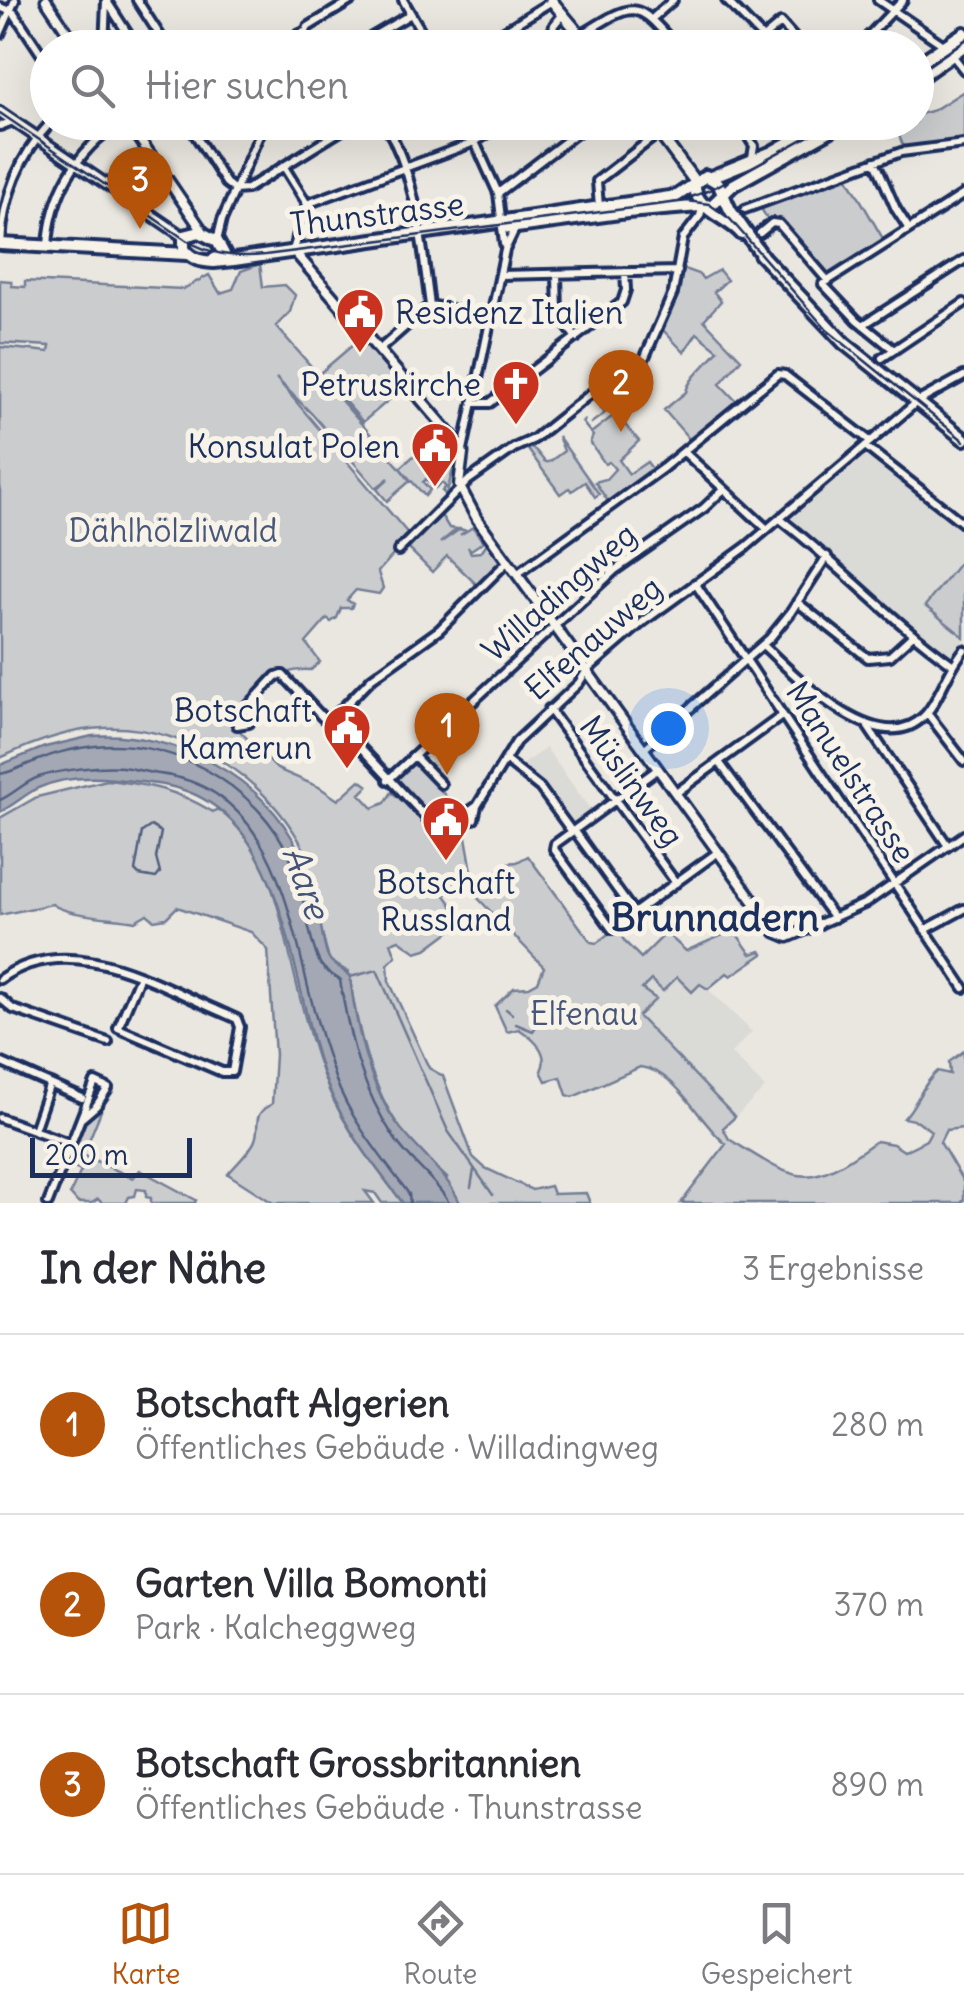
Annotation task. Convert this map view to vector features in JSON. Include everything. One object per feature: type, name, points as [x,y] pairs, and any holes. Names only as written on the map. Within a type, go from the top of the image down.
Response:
[{"type":"main road","points":[[551,0],[577,30]]},
{"type":"main road","points":[[934,62],[964,33]]},
{"type":"main road","points":[[934,57],[964,46]]},
{"type":"main road","points":[[666,140],[687,167],[696,183],[694,193],[703,204],[736,226],[836,336],[964,438]]},
{"type":"main road","points":[[696,183],[792,140]]},
{"type":"main road","points":[[703,204],[714,204],[733,185],[814,140]]},
{"type":"main road","points":[[687,167],[709,176],[763,256]]},
{"type":"main road","name":"Thunstrasse","points":[[211,262],[680,196],[696,183]]},
{"type":"main road","name":"Thunstrasse","points":[[502,223],[516,228],[703,204]]},
{"type":"main road","points":[[0,244],[164,251],[185,246],[192,233],[213,239],[224,255],[211,262],[196,260],[185,246]]},
{"type":"main road","name":"Thunstrasse","points":[[213,239],[259,254]]},
{"type":"street","points":[[0,34],[15,0]]},
{"type":"street","points":[[46,0],[66,30]]},
{"type":"street","points":[[105,30],[106,0]]},
{"type":"street","points":[[106,0],[125,30]]},
{"type":"street","points":[[137,0],[156,30]]},
{"type":"street","points":[[306,30],[352,0]]},
{"type":"street","points":[[403,0],[420,30]]},
{"type":"street","points":[[505,30],[551,0]]},
{"type":"street","points":[[654,17],[673,0]]},
{"type":"street","points":[[726,0],[755,30]]},
{"type":"street","points":[[878,0],[922,30]]},
{"type":"street","points":[[875,30],[903,0]]},
{"type":"street","points":[[588,30],[625,4],[641,5],[664,30]]},
{"type":"street","points":[[0,7],[10,11],[30,39]]},
{"type":"street","points":[[384,30],[411,14]]},
{"type":"street","points":[[553,30],[563,14]]},
{"type":"street","points":[[934,39],[949,50],[964,70]]},
{"type":"street","points":[[0,112],[30,132]]},
{"type":"street","points":[[0,126],[13,120]]},
{"type":"street","points":[[0,244],[3,214],[20,163],[36,140]]},
{"type":"street","points":[[42,140],[185,246]]},
{"type":"street","points":[[48,246],[50,217],[58,190],[97,140]]},
{"type":"street","points":[[138,140],[213,239],[257,140]]},
{"type":"street","points":[[199,140],[226,183],[236,190],[247,189],[326,140]]},
{"type":"street","points":[[392,140],[416,197],[430,305]]},
{"type":"street","points":[[307,204],[478,140]]},
{"type":"street","points":[[498,193],[567,140]]},
{"type":"street","points":[[599,207],[597,182],[650,140]]},
{"type":"street","points":[[750,140],[752,158]]},
{"type":"street","points":[[475,142],[498,193],[505,250]]},
{"type":"street","points":[[745,209],[911,150],[964,144]]},
{"type":"street","points":[[875,161],[892,202],[909,229]]},
{"type":"street","points":[[284,166],[307,204],[294,250],[448,428],[463,453]]},
{"type":"street","points":[[826,282],[964,194]]},
{"type":"street","points":[[398,551],[460,488],[595,390],[641,362],[659,330],[678,270],[683,238],[700,216],[703,204]]},
{"type":"street","points":[[760,233],[773,223],[779,224],[863,325],[894,350]]},
{"type":"street","points":[[516,228],[505,250],[467,430],[460,488],[506,562],[777,934],[786,937],[867,902],[964,836]]},
{"type":"street","points":[[863,325],[964,260]]},
{"type":"street","points":[[500,275],[678,270]]},
{"type":"street","points":[[473,403],[490,404],[623,300],[626,272]]},
{"type":"street","points":[[557,274],[558,314],[576,338]]},
{"type":"street","points":[[882,358],[964,302]]},
{"type":"street","points":[[430,305],[491,318]]},
{"type":"street","points":[[380,350],[430,305]]},
{"type":"street","points":[[516,575],[684,452],[780,373],[964,524]]},
{"type":"street","name":"Elfenauweg","points":[[477,806],[507,752],[644,620],[768,529],[917,402],[964,376]]},
{"type":"street","points":[[448,428],[459,434],[467,430]]},
{"type":"street","points":[[684,452],[768,529]]},
{"type":"street","name":"Willadingweg","points":[[388,780],[617,568],[724,490]]},
{"type":"street","points":[[780,519],[952,664]]},
{"type":"street","points":[[644,750],[763,645],[827,556]]},
{"type":"street","points":[[250,704],[282,674],[323,718],[332,718],[372,678],[439,630],[506,562]]},
{"type":"street","name":"Manuelstrasse","points":[[696,584],[964,988]]},
{"type":"street","points":[[797,602],[868,658],[890,656],[913,635]]},
{"type":"street","points":[[763,645],[835,706],[868,727],[948,846]]},
{"type":"street","points":[[868,727],[901,728],[927,713],[952,664],[964,650]]},
{"type":"street","name":"Müslinweg","points":[[548,709],[676,883]]},
{"type":"street","points":[[927,713],[962,755]]},
{"type":"street","points":[[676,794],[783,715]]},
{"type":"street","points":[[332,718],[434,825]]},
{"type":"street","points":[[414,756],[440,784]]},
{"type":"street","points":[[505,760],[542,791],[634,913]]},
{"type":"street","points":[[719,762],[834,918]]},
{"type":"street","points":[[573,831],[658,770]]},
{"type":"street","name":"Müslinweg","points":[[573,831],[554,848],[612,929],[718,852]]},
{"type":"street","points":[[925,930],[964,909]]},
{"type":"street","points":[[0,980],[26,964],[60,956],[92,960],[139,978],[237,1019],[240,1027],[234,1068],[228,1074],[118,1028],[139,978]]},
{"type":"street","points":[[0,998],[13,1008],[108,1042]]},
{"type":"street","points":[[0,1062],[82,1098]]},
{"type":"street","points":[[48,1203],[95,1082],[108,1088],[82,1118]]},
{"type":"street","points":[[34,1130],[49,1086]]},
{"type":"street","points":[[1,1120],[69,1143]]},
{"type":"shaded area","points":[[865,452],[964,527],[964,645],[952,658],[911,629],[791,522],[792,514]]},
{"type":"shaded area","points":[[546,748],[593,813],[575,825],[544,788],[519,767]]},
{"type":"shaded area","points":[[678,977],[708,989],[752,1032],[731,1053],[765,1088],[735,1117],[638,1016],[655,999],[642,989],[651,980]]},
{"type":"green space","points":[[964,91],[964,141],[904,148],[901,140],[934,140],[934,110]]},
{"type":"green space","points":[[846,175],[885,242],[828,276],[778,220],[769,222],[759,205]]},
{"type":"green space","name":"Dählhölzliwald","points":[[260,264],[263,287],[285,285],[295,295],[290,312],[276,326],[410,481],[387,501],[377,489],[389,478],[376,488],[276,378],[410,536],[378,572],[383,588],[379,594],[356,590],[347,600],[353,604],[351,608],[341,608],[337,618],[331,622],[327,619],[306,643],[320,662],[311,670],[275,678],[230,721],[277,769],[338,800],[360,780],[368,786],[360,794],[373,808],[385,803],[392,792],[431,826],[435,820],[395,781],[415,762],[462,814],[473,877],[445,895],[452,905],[453,929],[416,952],[399,940],[391,943],[396,956],[388,964],[389,981],[429,1068],[443,1076],[473,1157],[485,1168],[532,1190],[550,1186],[553,1194],[586,1193],[590,1203],[424,1203],[447,1178],[407,1139],[381,1096],[361,1035],[348,972],[329,960],[303,862],[308,860],[306,853],[271,802],[223,762],[166,736],[104,728],[64,734],[0,758],[0,347],[49,352],[50,346],[0,343],[0,280],[25,287],[25,281],[183,289],[209,275],[220,293],[233,289],[241,271]]},
{"type":"green space","points":[[681,268],[703,279],[719,270],[727,280],[714,292],[721,301],[704,320],[741,359],[720,384],[738,403],[691,441],[664,410],[686,392],[718,350],[697,333],[684,352],[662,329]]},
{"type":"green space","points":[[361,338],[404,387],[363,422],[320,373]]},
{"type":"green space","points":[[607,404],[639,441],[619,460],[629,474],[647,462],[653,470],[609,503],[595,482],[606,479],[615,469],[609,462],[605,464],[582,422],[585,420],[583,423],[591,433],[613,416]]},
{"type":"green space","points":[[442,431],[458,452],[446,495],[442,483],[435,488],[426,479],[423,482],[430,490],[425,496],[400,468]]},
{"type":"green space","points":[[558,436],[599,494],[595,497],[585,482],[560,494],[527,448],[549,462],[564,451]]},
{"type":"green space","points":[[441,515],[449,528],[457,529],[440,543],[460,529],[466,531],[460,535],[473,527],[483,542],[471,550],[468,547],[471,553],[481,552],[487,543],[500,562],[477,585],[447,556],[432,572],[408,548]]},
{"type":"green space","points":[[964,557],[964,637],[925,606]]},
{"type":"green space","points":[[107,780],[162,789],[213,812],[217,809],[247,839],[274,895],[306,1022],[328,1088],[352,1133],[403,1203],[382,1203],[375,1193],[365,1191],[374,1203],[273,1203],[228,1174],[253,1144],[259,1116],[272,1104],[275,1055],[268,950],[251,932],[177,907],[166,918],[154,920],[147,914],[135,921],[79,914],[52,904],[0,915],[0,818],[37,797]]},
{"type":"green space","name":"Elfenau","points":[[528,856],[591,942],[597,943],[618,930],[641,958],[666,933],[686,951],[734,930],[751,954],[761,951],[763,954],[731,976],[727,973],[708,989],[700,984],[692,992],[677,977],[663,991],[651,980],[642,989],[656,999],[638,1016],[735,1117],[723,1128],[729,1139],[772,1165],[802,1176],[817,1175],[876,1141],[904,1151],[926,1140],[931,1131],[918,1121],[904,1118],[933,1076],[938,1071],[950,1074],[949,1062],[964,1051],[964,1128],[946,1130],[940,1142],[964,1183],[964,1200],[681,1203],[726,1144],[677,1087],[640,1067],[573,1097],[567,1095],[561,1077],[546,1081],[541,1071],[544,1058],[535,1042],[519,1029],[507,1032],[495,1006],[514,988],[538,982],[544,967],[471,891],[508,863]]},
{"type":"green space","points":[[96,1109],[101,1111],[83,1155],[133,1178],[140,1170],[196,1200],[195,1203],[151,1203],[146,1190],[137,1189],[126,1203],[102,1203],[98,1199],[78,1203],[70,1194],[81,1171],[67,1165],[87,1117]]},
{"type":"water","name":"Aare","points":[[92,736],[155,741],[214,764],[241,781],[284,826],[307,871],[328,957],[350,977],[361,1040],[383,1101],[460,1203],[403,1203],[344,1119],[315,1048],[279,906],[261,862],[236,825],[202,798],[157,784],[97,778],[52,783],[0,812],[0,765],[45,747]]},
{"type":"waterway","points":[[350,977],[377,970],[448,1131],[493,1195]]},
{"type":"waterway","points":[[506,1009],[512,1014]]},
{"type":"waterway","points":[[516,1024],[533,1031],[539,1022]]},
{"type":"waterway","points":[[471,1187],[474,1170]]},
{"type":"tram line","points":[[934,62],[964,41]]},
{"type":"tram line","points":[[0,113],[30,133]]},
{"type":"tram line","points":[[40,140],[186,240],[234,256],[687,201],[709,204],[730,219],[827,330],[964,441]]},
{"type":"tram line","points":[[686,199],[801,140]]},
{"type":"place","name":"Botschaft Grossbritannien","points":[[140,229]]},
{"type":"place","name":"Residenz Italien","points":[[360,354]]},
{"type":"place","name":"Petruskirche","points":[[516,426]]},
{"type":"place","name":"Garten Villa Bomonti","points":[[621,432]]},
{"type":"place","name":"Konsulat Polen","points":[[435,488]]},
{"type":"place","name":"Botschaft Kamerun","points":[[347,770]]},
{"type":"place","name":"Botschaft Algerien","points":[[447,775]]},
{"type":"place","name":"Botschaft Russland","points":[[446,862]]},
{"type":"district","name":"Brunnadern","points":[[715,917]]}]
